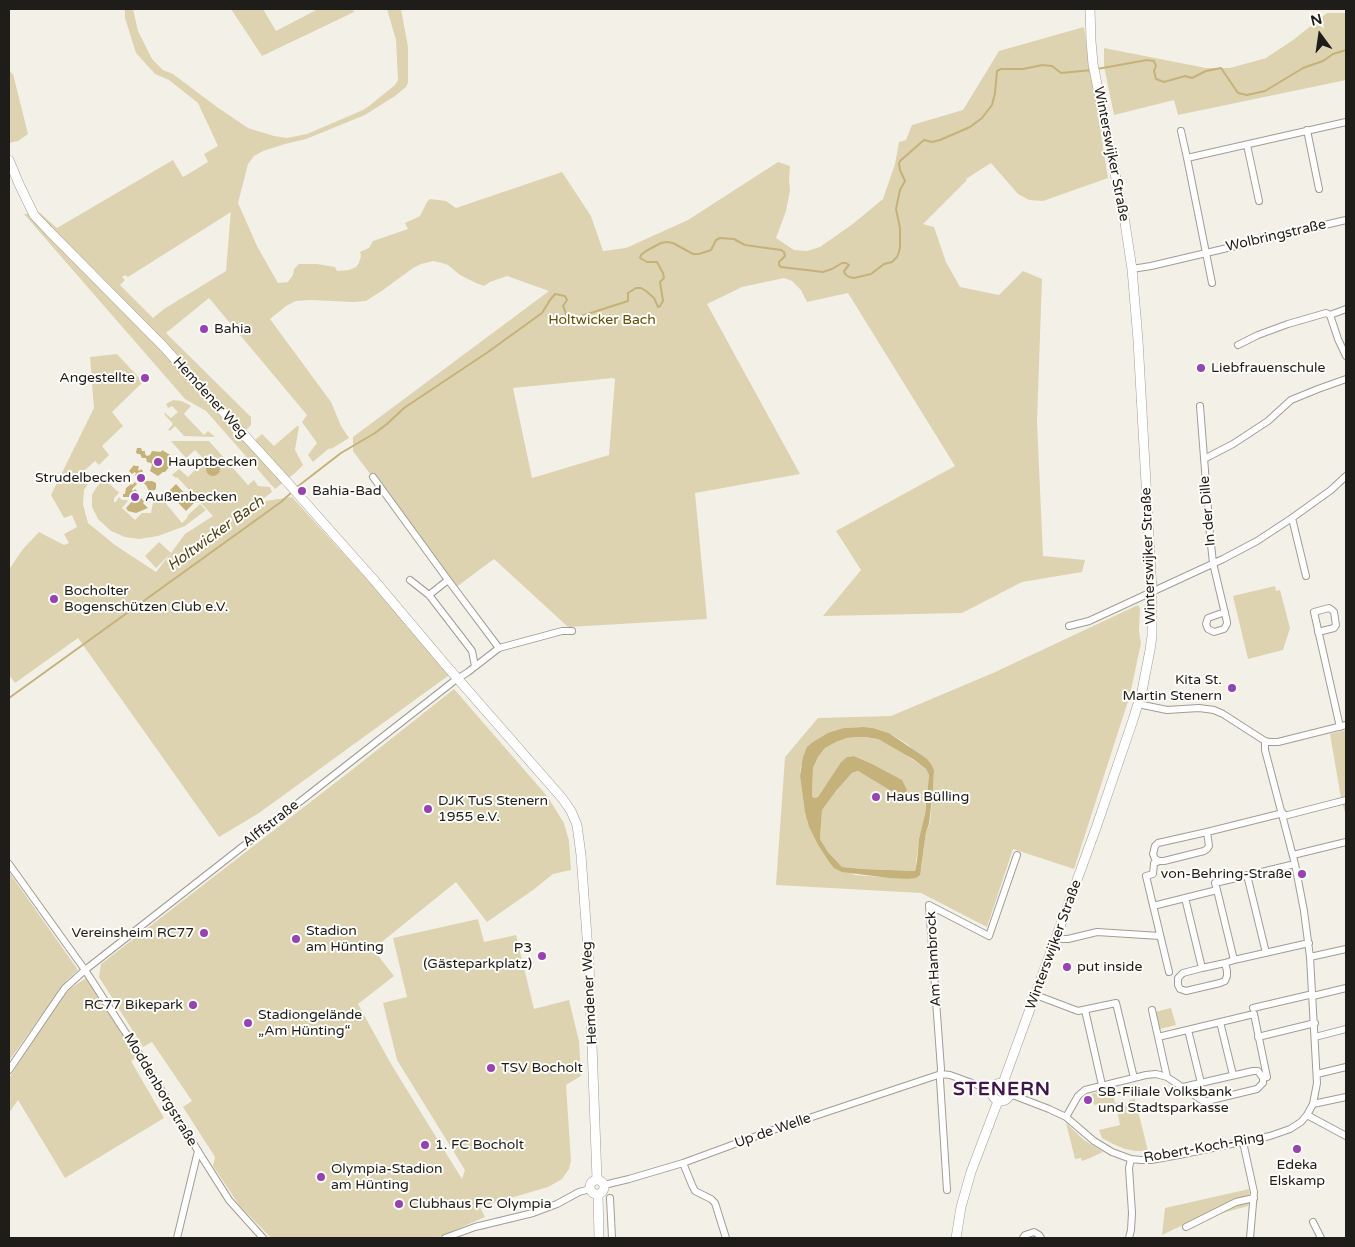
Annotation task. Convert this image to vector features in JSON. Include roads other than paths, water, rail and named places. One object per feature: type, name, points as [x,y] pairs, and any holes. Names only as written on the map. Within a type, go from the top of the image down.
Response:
[{"type":"main road","name":"Winterswijker Straße","points":[[1003,1083],[1096,829],[1142,691],[1150,650],[1152,591],[1138,340],[1132,269],[1125,222],[1093,64],[1090,41],[1090,9]]},
{"type":"main road","name":"Hemdener Weg","points":[[9,160],[34,215],[162,346],[288,483],[562,798],[571,812],[577,825],[581,855],[601,1182]]},
{"type":"main road","points":[[996,1083],[1003,1083],[1009,1088],[1010,1094],[1005,1100],[998,1101],[992,1097],[992,1090],[996,1083]]},
{"type":"main road","points":[[956,1238],[961,1207],[971,1172],[998,1101]]},
{"type":"main road","points":[[594,1192],[603,1191],[601,1182],[595,1180],[590,1184],[594,1192],[599,1238]]},
{"type":"street","points":[[1187,158],[1346,122]]},
{"type":"street","points":[[1307,130],[1319,189]]},
{"type":"street","points":[[1181,131],[1206,252]]},
{"type":"street","points":[[1247,145],[1259,202]]},
{"type":"street","name":"Wolbringstraße","points":[[1132,269],[1346,220]]},
{"type":"street","name":"Wolbringstraße","points":[[1206,252],[1212,283]]},
{"type":"street","points":[[1238,345],[1288,324],[1326,313],[1330,315],[1346,309]]},
{"type":"street","points":[[1330,315],[1346,356]]},
{"type":"street","name":"In der Dille","points":[[1204,459],[1233,444],[1268,421],[1291,400],[1346,379]]},
{"type":"street","name":"In der Dille","points":[[1200,406],[1213,563],[1225,612]]},
{"type":"street","points":[[1069,626],[1089,621],[1257,541],[1292,518],[1346,476]]},
{"type":"street","points":[[373,478],[500,648]]},
{"type":"street","points":[[1292,518],[1306,576]]},
{"type":"street","points":[[410,580],[429,595],[466,643],[472,651],[475,666]]},
{"type":"street","points":[[429,595],[448,580]]},
{"type":"street","points":[[458,679],[500,648],[562,631],[572,631]]},
{"type":"street","points":[[1138,704],[1167,710],[1199,708],[1214,710],[1264,741],[1278,742],[1343,726],[1318,632]]},
{"type":"street","name":"Alffstraße","points":[[9,1070],[58,998],[85,970],[458,679]]},
{"type":"street","name":"Robert-Koch-Ring","points":[[1010,1094],[1066,1116],[1094,1141],[1112,1152],[1131,1159],[1151,1160],[1243,1142],[1290,1129],[1301,1122],[1307,1115],[1317,1083],[1310,958],[1295,864],[1264,741]]},
{"type":"street","points":[[1164,860],[1159,861],[1153,854],[1158,843],[1346,800]]},
{"type":"street","points":[[1169,972],[1146,876],[1153,874],[1154,863],[1207,849],[1209,841],[1208,832]]},
{"type":"street","points":[[1293,855],[1346,842]]},
{"type":"street","name":"Am Hambrock","points":[[940,1074],[929,905],[989,936],[1017,855]]},
{"type":"street","name":"Moddenborgstraße","points":[[9,864],[85,970],[142,1058],[229,1200],[263,1238]]},
{"type":"street","points":[[1234,960],[1215,883],[1295,864]]},
{"type":"street","points":[[1247,875],[1266,953]]},
{"type":"street","points":[[1153,906],[1217,890]]},
{"type":"street","points":[[1185,898],[1202,968]]},
{"type":"street","points":[[1062,939],[1068,940],[1097,932],[1160,936]]},
{"type":"street","points":[[1225,962],[1227,971],[1224,981],[1189,991],[1180,989],[1177,982],[1183,972],[1202,968],[1225,962],[1308,943]]},
{"type":"street","points":[[1310,958],[1346,949]]},
{"type":"street","points":[[1253,1008],[1346,988]]},
{"type":"street","points":[[1042,998],[1078,1011],[1116,1003],[1134,1078]]},
{"type":"street","points":[[1084,1010],[1102,1085]]},
{"type":"street","points":[[1152,1010],[1167,1077]]},
{"type":"street","points":[[1066,1116],[1080,1093],[1088,1088],[1146,1075],[1156,1074],[1167,1077],[1207,1102],[1258,1089],[1263,1083],[1264,1078],[1267,1078],[1254,1014],[1158,1037]]},
{"type":"street","points":[[1220,1022],[1233,1075]]},
{"type":"street","points":[[1258,1037],[1315,1023]]},
{"type":"street","points":[[1315,1037],[1346,1029]]},
{"type":"street","points":[[1188,1030],[1201,1083]]},
{"type":"street","points":[[1316,1074],[1346,1067]]},
{"type":"street","points":[[1183,1087],[1252,1070],[1258,1071],[1264,1078]]},
{"type":"street","points":[[947,1190],[940,1074],[950,1075],[992,1090]]},
{"type":"street","name":"Up de Welle","points":[[601,1182],[629,1179],[683,1162],[940,1074]]},
{"type":"street","points":[[1312,1104],[1346,1097]]},
{"type":"street","points":[[1307,1115],[1346,1136]]},
{"type":"street","points":[[1243,1142],[1254,1198],[1250,1238]]},
{"type":"street","points":[[177,1238],[198,1151]]},
{"type":"street","points":[[1129,1238],[1132,1212],[1131,1159]]},
{"type":"street","points":[[683,1162],[695,1191],[715,1203],[726,1238]]},
{"type":"street","points":[[445,1238],[474,1227],[533,1213],[557,1204],[579,1192],[594,1192]]},
{"type":"street","points":[[610,1198],[612,1238]]},
{"type":"street","points":[[1186,1227],[1236,1202],[1254,1198]]},
{"type":"street","points":[[1313,1222],[1320,1238]]},
{"type":"street","points":[[1023,1238],[1025,1235],[1034,1232],[1041,1238]]},
{"type":"waterway","name":"Holtwicker Bach","points":[[1097,69],[1147,60],[1154,61],[1156,79],[1164,82],[1185,76],[1192,78],[1206,71],[1221,68],[1238,93],[1247,95],[1265,91],[1303,68],[1346,50]]},
{"type":"waterway","name":"Holtwicker Bach","points":[[297,487],[341,453],[375,433],[404,408],[488,352],[542,313],[555,294],[565,296],[567,300],[563,306],[567,317],[572,319],[628,301],[628,293],[636,288],[646,291],[654,298],[658,307],[660,306],[663,301],[660,282],[664,278],[663,273],[657,262],[647,262],[640,258],[646,251],[661,243],[673,243],[693,254],[699,254],[711,250],[716,240],[720,238],[734,239],[745,245],[781,250],[785,256],[779,262],[781,267],[823,272],[846,263],[849,265],[844,271],[849,277],[854,278],[871,274],[884,264],[892,262],[899,252],[900,228],[896,209],[900,190],[905,181],[900,170],[900,161],[924,140],[932,142],[940,140],[970,127],[982,118],[992,105],[997,71],[1042,65],[1052,66],[1061,73],[1092,70]]},
{"type":"waterway","name":"Holtwicker Bach","points":[[9,698],[281,502],[292,492]]},
{"type":"place","name":"Bahia","points":[[204,329]]},
{"type":"place","name":"Liebfrauenschule","points":[[1201,368]]},
{"type":"place","name":"Angestellte","points":[[145,378]]},
{"type":"place","name":"Hauptbecken","points":[[158,462]]},
{"type":"place","name":"Strudelbecken","points":[[141,478]]},
{"type":"place","name":"Bahia-Bad","points":[[302,491]]},
{"type":"place","name":"Außenbecken","points":[[135,497]]},
{"type":"place","name":"Bocholter Bogenschützen Club e.V.","points":[[54,599]]},
{"type":"place","name":"Kita St. Martin Stenern","points":[[1232,688]]},
{"type":"place","name":"Haus Bülling","points":[[876,797]]},
{"type":"place","name":"DJK TuS Stenern 1955 e.V.","points":[[428,809]]},
{"type":"place","name":"von-Behring-Straße","points":[[1302,874]]},
{"type":"place","name":"Vereinsheim RC77","points":[[204,933]]},
{"type":"place","name":"Stadion am Hünting","points":[[296,939]]},
{"type":"place","name":"P3 (Gästeparkplatz)","points":[[542,956]]},
{"type":"place","name":"put inside","points":[[1067,967]]},
{"type":"place","name":"RC77 Bikepark","points":[[193,1005]]},
{"type":"place","name":"Stadiongelände „Am Hünting“","points":[[248,1023]]},
{"type":"place","name":"TSV Bocholt","points":[[491,1068]]},
{"type":"place","name":"SB-Filiale Volksbank und Stadtsparkasse","points":[[1088,1100]]},
{"type":"place","name":"1. FC Bocholt","points":[[425,1145]]},
{"type":"place","name":"Edeka Elskamp","points":[[1297,1149]]},
{"type":"place","name":"Olympia-Stadion am Hünting","points":[[321,1177]]},
{"type":"place","name":"Clubhaus FC Olympia","points":[[399,1204]]},
{"type":"district","name":"STENERN","points":[[1002,1090]]}]
